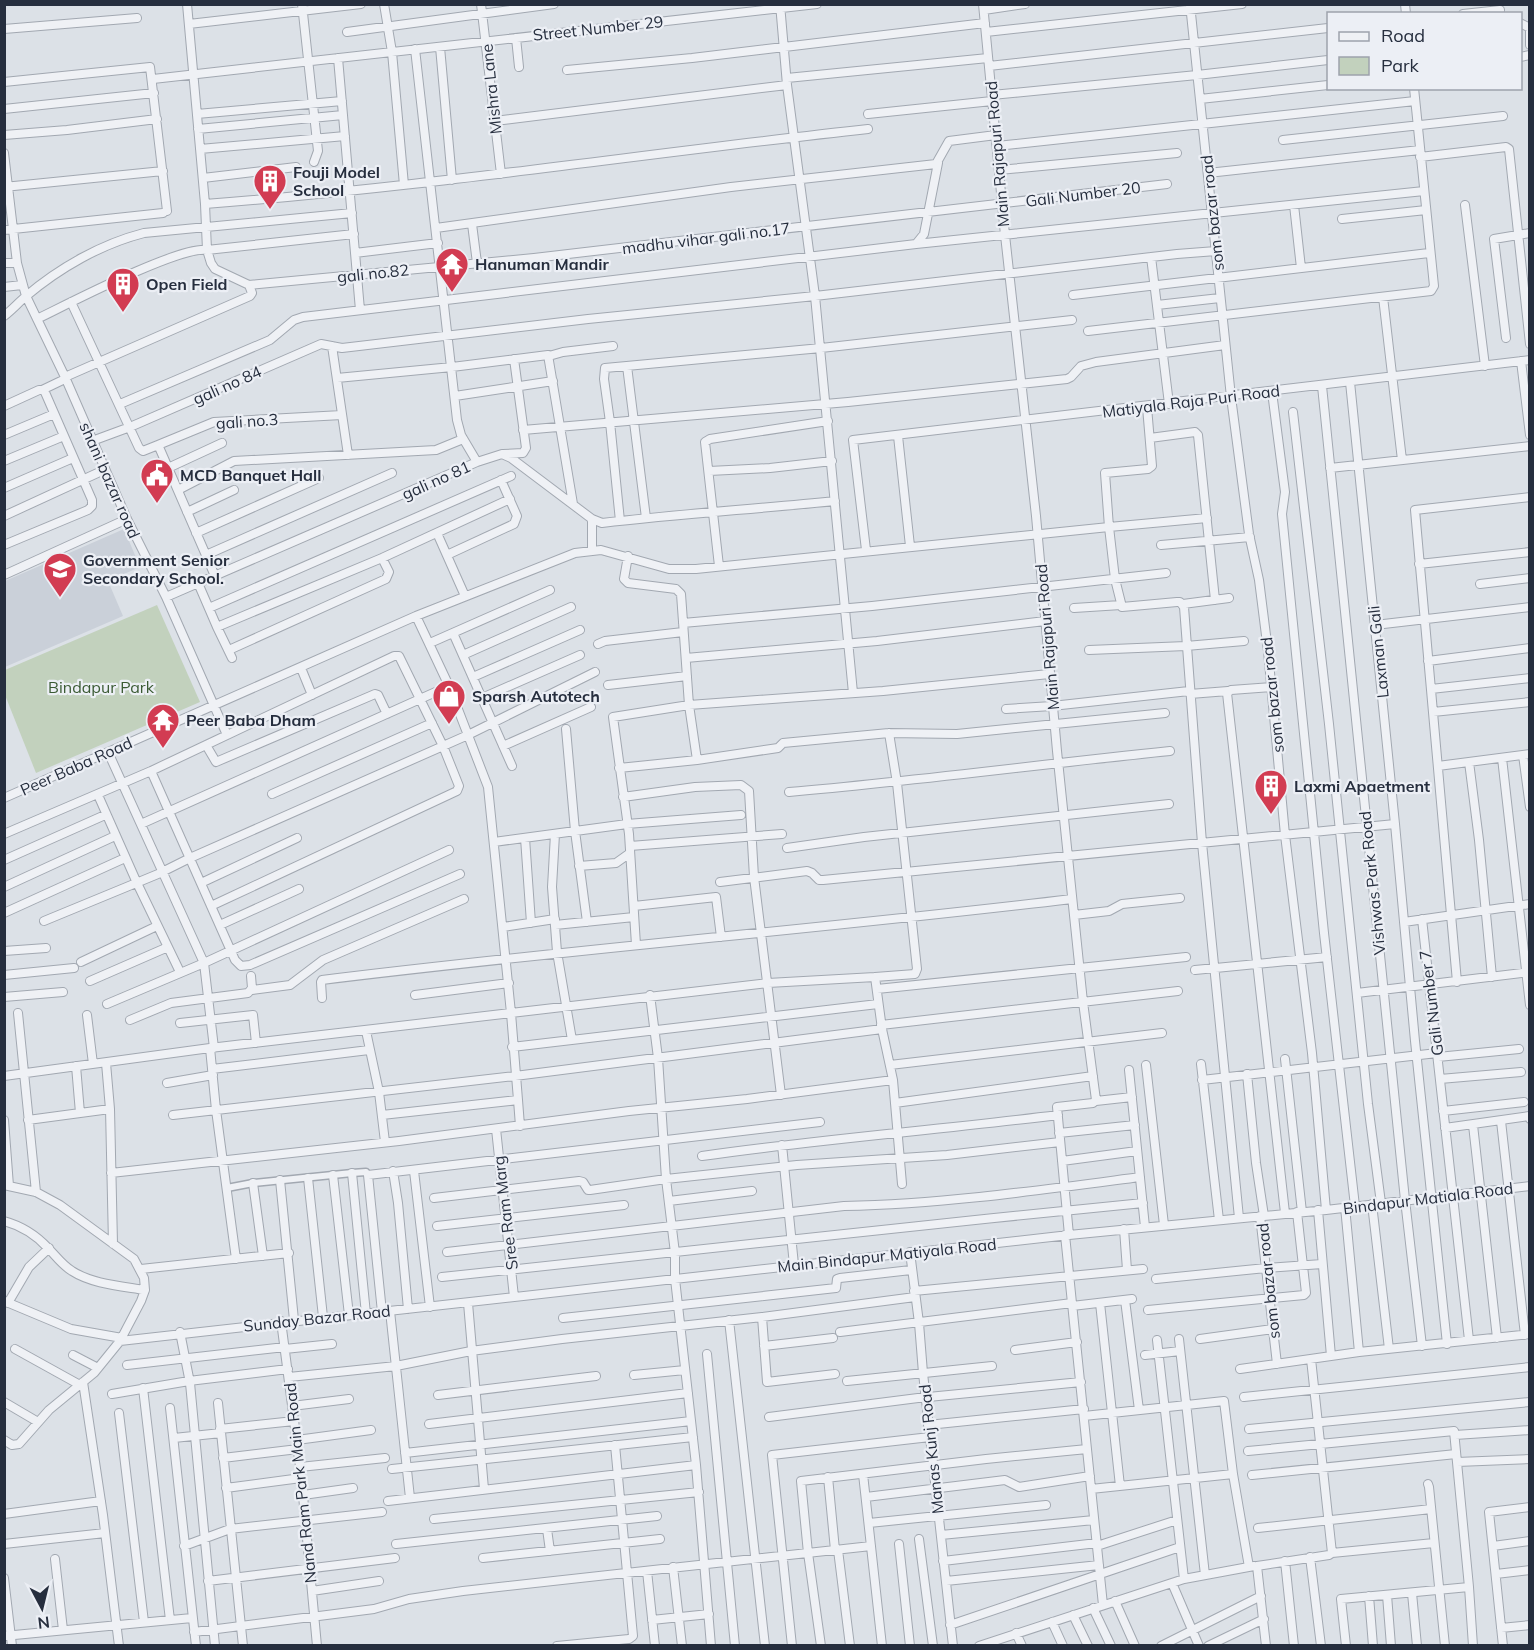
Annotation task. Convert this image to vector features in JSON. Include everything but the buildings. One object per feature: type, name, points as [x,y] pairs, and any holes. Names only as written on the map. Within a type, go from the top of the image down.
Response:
[{"type":"street","points":[[4,406],[250,296],[252,293],[249,285],[215,269],[207,250],[203,178],[187,4]]},
{"type":"street","points":[[189,24],[303,8],[361,4]]},
{"type":"street","points":[[384,4],[392,52],[404,185]]},
{"type":"street","points":[[347,32],[482,9],[554,4]]},
{"type":"street","name":"Street Number 29","points":[[153,80],[780,6],[817,4]]},
{"type":"street","points":[[984,7],[1025,4]]},
{"type":"street","points":[[567,70],[986,27],[1242,4]]},
{"type":"street","points":[[1492,4],[1503,12]]},
{"type":"street","points":[[780,6],[787,82],[821,348],[853,693]]},
{"type":"street","name":"Main Rajapuri Road","points":[[984,7],[1058,763],[1083,1002],[1096,1101]]},
{"type":"street","points":[[303,8],[318,151],[314,162]]},
{"type":"street","name":"som bazar road","points":[[1190,8],[1231,397],[1250,537],[1259,580],[1272,687],[1285,835],[1313,1067],[1322,1210],[1262,1216],[1277,1364]]},
{"type":"street","name":"Mishra Lane","points":[[482,9],[501,174]]},
{"type":"street","points":[[4,29],[137,18]]},
{"type":"street","points":[[495,121],[787,82],[1327,28]]},
{"type":"street","points":[[1530,30],[1530,45]]},
{"type":"street","points":[[516,38],[519,67]]},
{"type":"street","points":[[440,46],[452,180]]},
{"type":"street","name":"gali no 81","points":[[166,597],[477,462],[458,426],[415,49]]},
{"type":"street","points":[[338,58],[360,310]]},
{"type":"street","points":[[868,114],[1327,60]]},
{"type":"street","points":[[4,82],[151,68],[163,171],[165,212],[9,229]]},
{"type":"street","points":[[1200,99],[1327,85]]},
{"type":"street","points":[[1088,331],[1431,291],[1433,289],[1414,90]]},
{"type":"street","points":[[4,110],[154,93]]},
{"type":"street","points":[[197,114],[342,101]]},
{"type":"street","points":[[997,146],[1415,101]]},
{"type":"street","points":[[198,129],[343,115]]},
{"type":"street","points":[[1283,140],[1503,116]]},
{"type":"street","points":[[4,135],[157,119]]},
{"type":"street","points":[[205,204],[452,180],[868,129]]},
{"type":"street","points":[[916,244],[924,234],[938,163],[945,144],[949,141],[996,135]]},
{"type":"street","points":[[200,149],[345,136]]},
{"type":"street","points":[[1208,173],[1508,147],[1530,344]]},
{"type":"street","name":"shani bazar road","points":[[4,153],[9,229],[26,296],[65,378],[104,470],[166,597],[227,735]]},
{"type":"street","points":[[999,170],[1177,153]]},
{"type":"street","points":[[436,228],[703,191],[938,163]]},
{"type":"street","points":[[203,178],[296,167]]},
{"type":"street","points":[[6,187],[163,171]]},
{"type":"street","name":"Gali Number 20","points":[[807,227],[1167,184]]},
{"type":"street","points":[[120,404],[270,340],[298,318],[916,244],[1424,191]]},
{"type":"street","points":[[1294,205],[1301,268]]},
{"type":"street","points":[[1466,205],[1485,366]]},
{"type":"street","points":[[1342,219],[1426,210]]},
{"type":"street","points":[[4,316],[26,296],[76,261],[118,241],[144,233],[352,213]]},
{"type":"street","points":[[472,224],[477,263]]},
{"type":"street","name":"madhu vihar gali no.17","points":[[534,258],[807,227]]},
{"type":"street","points":[[1506,338],[1494,238],[1530,233]]},
{"type":"street","points":[[37,319],[182,253],[354,234]]},
{"type":"street","points":[[355,253],[438,243]]},
{"type":"street","points":[[348,455],[337,378],[329,345],[342,348],[588,319],[815,296],[1009,272],[1216,251]]},
{"type":"street","points":[[1072,295],[1429,253]]},
{"type":"street","points":[[1151,257],[1169,404]]},
{"type":"street","name":"gali no.82","points":[[249,285],[534,258]]},
{"type":"street","points":[[4,263],[17,262]]},
{"type":"street","points":[[4,287],[22,285]]},
{"type":"street","points":[[1383,297],[1402,460]]},
{"type":"street","points":[[1156,305],[1220,298]]},
{"type":"street","points":[[71,302],[141,450],[158,445],[215,576]]},
{"type":"street","points":[[620,521],[604,370],[609,367],[821,348],[1072,320]]},
{"type":"street","name":"gali no 84","points":[[92,441],[130,427],[317,346],[329,345]]},
{"type":"street","points":[[523,430],[826,404],[1067,379],[1081,366],[1088,364],[1226,345]]},
{"type":"street","points":[[337,378],[452,367],[544,354],[549,356],[613,346]]},
{"type":"street","points":[[549,356],[573,504]]},
{"type":"street","points":[[477,462],[502,454],[525,452],[514,359]]},
{"type":"street","points":[[1526,360],[1530,435]]},
{"type":"street","name":"Matiyala Raja Puri Road","points":[[866,550],[853,440],[1147,407],[1526,360]]},
{"type":"street","points":[[627,366],[646,518]]},
{"type":"street","points":[[455,396],[554,381]]},
{"type":"street","name":"Laxman Gali","points":[[1350,382],[1447,1344]]},
{"type":"street","name":"Vishwas Park Road","points":[[1322,386],[1366,827],[1422,1346]]},
{"type":"street","points":[[4,545],[90,508],[92,500],[45,392],[42,390]]},
{"type":"street","points":[[1272,392],[1285,492],[1281,511],[1355,1206]]},
{"type":"street","points":[[1121,605],[1115,579],[1105,474],[1151,468],[1153,463],[1147,407]]},
{"type":"street","points":[[1293,412],[1381,1203]]},
{"type":"street","points":[[4,435],[54,414]]},
{"type":"street","name":"gali no.3","points":[[158,445],[214,422],[342,415]]},
{"type":"street","points":[[718,566],[706,440],[828,421]]},
{"type":"street","points":[[1150,438],[1197,433],[1215,600]]},
{"type":"street","points":[[4,461],[64,436]]},
{"type":"street","points":[[898,436],[910,546]]},
{"type":"street","points":[[178,490],[234,461],[436,450],[463,439]]},
{"type":"street","points":[[168,468],[222,443]]},
{"type":"street","points":[[1330,468],[1530,446]]},
{"type":"street","points":[[502,454],[512,458],[592,519],[602,523],[714,510],[836,501]]},
{"type":"street","points":[[4,488],[74,458]]},
{"type":"street","points":[[709,471],[770,468],[832,461]]},
{"type":"street","points":[[4,516],[104,470]]},
{"type":"street","points":[[206,555],[392,473]]},
{"type":"street","points":[[209,608],[511,476]]},
{"type":"street","points":[[196,533],[319,478]]},
{"type":"street","points":[[447,555],[514,524],[517,516],[501,480]]},
{"type":"street","points":[[187,512],[234,490]]},
{"type":"street","points":[[1457,982],[1415,510],[1530,497]]},
{"type":"street","points":[[217,627],[382,558],[510,499]]},
{"type":"street","points":[[592,519],[592,550],[628,556],[669,569],[1207,518]]},
{"type":"street","points":[[4,574],[127,519]]},
{"type":"street","points":[[437,533],[465,596]]},
{"type":"street","points":[[1161,545],[1250,537]]},
{"type":"street","name":"Peer Baba Road","points":[[4,798],[416,616],[548,563],[592,550]]},
{"type":"street","points":[[1419,564],[1530,552]]},
{"type":"street","points":[[628,556],[625,581],[634,585],[679,591],[682,598],[689,705],[696,760]]},
{"type":"street","points":[[198,583],[231,654],[386,579],[389,572],[382,558]]},
{"type":"street","points":[[682,623],[1042,588],[1166,573]]},
{"type":"street","points":[[1480,584],[1530,579]]},
{"type":"street","points":[[430,643],[550,590]]},
{"type":"street","points":[[1074,609],[1121,605],[1124,608],[1177,602],[1183,604],[1229,598]]},
{"type":"street","points":[[1183,604],[1202,843],[1239,1218]]},
{"type":"street","points":[[463,655],[571,607]]},
{"type":"street","points":[[1375,625],[1530,607]]},
{"type":"street","points":[[416,616],[449,686],[488,787],[507,958],[512,1047],[520,1126]]},
{"type":"street","points":[[686,658],[1045,621]]},
{"type":"street","points":[[473,677],[580,630]]},
{"type":"street","points":[[598,644],[605,641],[683,632]]},
{"type":"street","points":[[453,633],[512,766]]},
{"type":"street","points":[[1089,650],[1186,646],[1244,640]]},
{"type":"street","points":[[1428,661],[1530,648]]},
{"type":"street","points":[[4,834],[151,771],[397,655],[401,658],[443,746],[459,786],[454,793],[211,906]]},
{"type":"street","points":[[482,698],[580,655]]},
{"type":"street","points":[[301,668],[312,695]]},
{"type":"street","points":[[44,921],[163,872],[468,735],[595,672]]},
{"type":"street","points":[[636,945],[630,850],[613,717],[689,705],[853,693],[1049,674]]},
{"type":"street","points":[[608,685],[687,676]]},
{"type":"street","points":[[1431,689],[1530,678]]},
{"type":"street","points":[[141,824],[449,686]]},
{"type":"street","points":[[1006,709],[1272,687]]},
{"type":"street","points":[[1228,691],[1286,1213]]},
{"type":"street","points":[[206,745],[216,762],[375,694],[378,695],[387,714]]},
{"type":"street","points":[[1433,712],[1530,702]]},
{"type":"street","points":[[503,746],[591,707]]},
{"type":"street","points":[[619,768],[696,760],[777,747],[783,743],[888,733],[957,734],[1165,714]]},
{"type":"street","points":[[272,794],[432,723]]},
{"type":"street","points":[[566,729],[575,831],[587,922]]},
{"type":"street","points":[[4,1076],[212,1048],[650,996],[768,983],[915,974],[917,972],[897,783],[888,733]]},
{"type":"street","points":[[789,792],[897,783],[1170,751]]},
{"type":"street","points":[[108,752],[204,963],[211,1020],[216,1110],[236,1259]]},
{"type":"street","points":[[1438,766],[1526,755],[1530,807]]},
{"type":"street","points":[[1502,758],[1530,1005]]},
{"type":"street","points":[[1469,762],[1492,977]]},
{"type":"street","points":[[151,771],[231,950],[238,964],[245,967],[460,874]]},
{"type":"street","points":[[623,797],[695,787],[741,785],[749,791],[754,877],[781,1095]]},
{"type":"street","points":[[98,795],[105,815],[180,972]]},
{"type":"street","points":[[787,848],[1169,804]]},
{"type":"street","points":[[4,860],[105,815]]},
{"type":"street","points":[[494,842],[627,824],[741,815]]},
{"type":"street","points":[[720,882],[807,871],[821,880],[1395,824]]},
{"type":"street","points":[[555,834],[552,887],[557,952],[573,1040]]},
{"type":"street","points":[[579,866],[616,862],[630,850],[782,834]]},
{"type":"street","points":[[4,887],[115,836]]},
{"type":"street","points":[[201,883],[297,838]]},
{"type":"street","points":[[525,838],[531,923]]},
{"type":"street","points":[[107,1004],[204,963],[450,850]]},
{"type":"street","points":[[4,913],[125,858]]},
{"type":"street","points":[[220,925],[299,889]]},
{"type":"street","points":[[634,906],[716,897],[721,937]]},
{"type":"street","points":[[1074,915],[1109,911],[1122,904],[1180,898]]},
{"type":"street","points":[[130,1020],[169,1004],[248,993],[252,990],[295,982],[311,967],[323,960],[464,899]]},
{"type":"street","points":[[322,998],[322,980],[557,952],[911,918],[1072,899]]},
{"type":"street","points":[[1404,922],[1530,904]]},
{"type":"street","points":[[503,927],[531,923],[587,922],[634,917]]},
{"type":"street","name":"Gali Number 7","points":[[1422,919],[1469,1340]]},
{"type":"street","points":[[81,962],[158,926]]},
{"type":"street","points":[[90,981],[168,947]]},
{"type":"street","points":[[4,951],[46,948]]},
{"type":"street","points":[[877,989],[1186,957]]},
{"type":"street","points":[[1195,970],[1327,957]]},
{"type":"street","points":[[4,975],[74,968]]},
{"type":"street","points":[[1357,993],[1528,972]]},
{"type":"street","points":[[251,976],[252,990]]},
{"type":"street","points":[[875,977],[893,1080],[902,1184]]},
{"type":"street","points":[[415,995],[509,983]]},
{"type":"street","points":[[173,1115],[775,1044],[882,1027],[1178,991]]},
{"type":"street","points":[[4,998],[63,992]]},
{"type":"street","points":[[650,996],[658,1058],[666,1179],[675,1253],[675,1279],[699,1491],[711,1646]]},
{"type":"street","points":[[512,1047],[878,1004]]},
{"type":"street","points":[[18,1013],[36,1192]]},
{"type":"street","points":[[87,1015],[93,1064]]},
{"type":"street","points":[[180,1023],[253,1015],[256,1043]]},
{"type":"street","points":[[366,1030],[379,1092],[385,1142]]},
{"type":"street","points":[[890,1065],[1162,1033]]},
{"type":"street","points":[[1202,1080],[1417,1055],[1519,1049]]},
{"type":"street","points":[[167,1083],[213,1072],[369,1050]]},
{"type":"street","points":[[1148,1310],[1305,1294],[1300,1212],[1285,1059]]},
{"type":"street","points":[[106,1063],[110,1109],[113,1244]]},
{"type":"street","points":[[1201,1064],[1219,1220]]},
{"type":"street","points":[[1146,1065],[1164,1225]]},
{"type":"street","points":[[76,1066],[80,1113]]},
{"type":"street","points":[[1129,1070],[1145,1227]]},
{"type":"street","points":[[1440,1079],[1521,1072]]},
{"type":"street","points":[[1247,1074],[1262,1216]]},
{"type":"street","points":[[895,1103],[1093,1076]]},
{"type":"street","points":[[111,1173],[893,1080]]},
{"type":"street","points":[[1103,1605],[1069,1275],[1067,1210],[1057,1107],[1132,1097]]},
{"type":"street","points":[[382,1115],[518,1100]]},
{"type":"street","points":[[1443,1111],[1524,1102]]},
{"type":"street","points":[[28,1120],[110,1109]]},
{"type":"street","points":[[702,1156],[1058,1115]]},
{"type":"street","points":[[1445,1128],[1529,1116],[1530,1119]]},
{"type":"street","points":[[4,1120],[7,1186],[36,1192],[60,1205],[134,1259],[141,1269],[145,1290],[121,1339],[98,1368],[38,1422],[18,1445],[12,1445],[4,1440]]},
{"type":"street","points":[[1240,1369],[1359,1352],[1527,1335],[1508,1188],[1502,1121]]},
{"type":"street","points":[[227,1188],[352,1173],[366,1172],[368,1175],[393,1171],[414,1171],[820,1122]]},
{"type":"street","points":[[434,1198],[579,1181],[590,1190],[786,1166],[900,1159],[1135,1125]]},
{"type":"street","points":[[1473,1125],[1497,1338]]},
{"type":"street","name":"Sree Ram Marg","points":[[496,1129],[514,1297]]},
{"type":"street","points":[[782,1145],[786,1166],[794,1265]]},
{"type":"street","points":[[1062,1161],[1137,1151]]},
{"type":"street","points":[[393,1171],[408,1309]]},
{"type":"street","points":[[414,1171],[430,1307]]},
{"type":"street","points":[[352,1173],[366,1314]]},
{"type":"street","points":[[333,1175],[349,1315]]},
{"type":"street","points":[[368,1175],[386,1312],[396,1366],[410,1498]]},
{"type":"street","points":[[447,1252],[844,1206],[930,1203],[1140,1177]]},
{"type":"street","points":[[308,1178],[323,1317]]},
{"type":"street","points":[[280,1180],[294,1320]]},
{"type":"street","points":[[254,1184],[263,1256]]},
{"type":"street","name":"Bindapur Matiala Road","points":[[1322,1210],[1530,1186]]},
{"type":"street","points":[[669,1201],[752,1191]]},
{"type":"street","points":[[442,1277],[792,1240],[853,1231],[1143,1203]]},
{"type":"street","points":[[437,1226],[624,1205]]},
{"type":"street","points":[[1372,1206],[1389,1349]]},
{"type":"street","points":[[1345,1207],[1359,1352]]},
{"type":"street","points":[[1322,1210],[1322,1264],[1331,1356]]},
{"type":"street","name":"Main Bindapur Matiyala Road","points":[[514,1297],[910,1252],[1262,1216]]},
{"type":"street","points":[[4,1221],[27,1230],[49,1248],[65,1267],[79,1275],[97,1281],[145,1290]]},
{"type":"street","points":[[1124,1229],[1127,1270]]},
{"type":"street","points":[[6,1302],[29,1267],[49,1248]]},
{"type":"street","name":"Manas Kunj Road","points":[[910,1252],[953,1646]]},
{"type":"street","points":[[141,1269],[289,1253]]},
{"type":"street","points":[[1156,1279],[1322,1264]]},
{"type":"street","points":[[112,1394],[189,1381],[396,1366],[471,1351],[562,1339],[762,1317],[915,1294],[1069,1275],[1143,1269]]},
{"type":"street","points":[[563,1318],[836,1288],[840,1278],[911,1270]]},
{"type":"street","name":"Sunday Bazar Road","points":[[6,1302],[71,1329],[121,1339],[514,1297]]},
{"type":"street","points":[[840,1332],[1072,1304],[1129,1300],[1139,1410]]},
{"type":"street","points":[[468,1303],[484,1489]]},
{"type":"street","points":[[1100,1303],[1120,1486]]},
{"type":"street","points":[[762,1317],[767,1382],[836,1374]]},
{"type":"street","points":[[729,1320],[765,1646]]},
{"type":"street","name":"Nand Ram Park Main Road","points":[[281,1321],[300,1467],[317,1646]]},
{"type":"street","points":[[1200,1339],[1273,1329]]},
{"type":"street","points":[[180,1332],[189,1381],[215,1646]]},
{"type":"street","points":[[764,1346],[833,1338]]},
{"type":"street","points":[[1179,1339],[1205,1575]]},
{"type":"street","points":[[1157,1340],[1184,1580]]},
{"type":"street","points":[[1015,1350],[1077,1342]]},
{"type":"street","points":[[127,1365],[332,1344]]},
{"type":"street","points":[[15,1348],[81,1384]]},
{"type":"street","points":[[1145,1355],[1180,1351]]},
{"type":"street","points":[[74,1354],[98,1368]]},
{"type":"street","points":[[707,1354],[735,1646]]},
{"type":"street","points":[[1311,1359],[1332,1552]]},
{"type":"street","points":[[847,1381],[992,1366]]},
{"type":"street","points":[[1244,1397],[1530,1366]]},
{"type":"street","points":[[634,1375],[685,1370]]},
{"type":"street","points":[[438,1395],[596,1376]]},
{"type":"street","points":[[769,1417],[1081,1382]]},
{"type":"street","points":[[81,1384],[101,1501],[118,1646]]},
{"type":"street","points":[[143,1388],[170,1620]]},
{"type":"street","points":[[429,1424],[688,1393]]},
{"type":"street","points":[[292,1406],[349,1399]]},
{"type":"street","points":[[928,1425],[1084,1412],[1113,1413],[1224,1401],[1233,1474],[1261,1596],[1266,1643],[1257,1646]]},
{"type":"street","points":[[4,1402],[38,1422]]},
{"type":"street","points":[[1249,1429],[1530,1402]]},
{"type":"street","points":[[218,1403],[243,1646]]},
{"type":"street","points":[[170,1408],[196,1645],[187,1646]]},
{"type":"street","points":[[119,1413],[144,1622]]},
{"type":"street","points":[[174,1438],[294,1421]]},
{"type":"street","points":[[405,1453],[691,1421]]},
{"type":"street","points":[[223,1458],[370,1430]]},
{"type":"street","points":[[1455,1435],[1530,1430]]},
{"type":"street","points":[[1248,1451],[1453,1431],[1473,1646]]},
{"type":"street","points":[[392,1469],[693,1437]]},
{"type":"street","points":[[792,1646],[772,1455],[930,1437]]},
{"type":"street","points":[[557,1646],[615,1643],[633,1636],[615,1444]]},
{"type":"street","points":[[821,1646],[800,1482],[1087,1449]]},
{"type":"street","points":[[300,1467],[385,1458]]},
{"type":"street","points":[[1252,1475],[1322,1467],[1457,1458],[1530,1460]]},
{"type":"street","points":[[388,1500],[696,1465]]},
{"type":"street","points":[[863,1474],[882,1646]]},
{"type":"street","points":[[1091,1489],[1233,1474]]},
{"type":"street","points":[[866,1497],[1005,1480],[1019,1487],[1090,1476]]},
{"type":"street","points":[[828,1477],[850,1646]]},
{"type":"street","points":[[226,1488],[301,1478]]},
{"type":"street","points":[[1428,1484],[1446,1646]]},
{"type":"street","points":[[303,1495],[353,1488]]},
{"type":"street","points":[[434,1519],[699,1491]]},
{"type":"street","points":[[4,1514],[101,1501]]},
{"type":"street","points":[[869,1523],[1046,1505]]},
{"type":"street","points":[[1503,1646],[1489,1512],[1530,1507]]},
{"type":"street","points":[[1258,1528],[1431,1509]]},
{"type":"street","points":[[184,1546],[230,1529],[382,1512]]},
{"type":"street","points":[[396,1544],[657,1516]]},
{"type":"street","points":[[940,1536],[1094,1520]]},
{"type":"street","points":[[943,1561],[1097,1544],[1177,1520]]},
{"type":"street","points":[[547,1529],[550,1551]]},
{"type":"street","points":[[4,1544],[105,1533]]},
{"type":"street","points":[[483,1558],[660,1539]]},
{"type":"street","points":[[919,1539],[933,1646]]},
{"type":"street","points":[[1493,1546],[1530,1541]]},
{"type":"street","points":[[984,1645],[1115,1601],[1205,1575],[1329,1555],[1332,1552],[1434,1543]]},
{"type":"street","points":[[899,1544],[910,1646]]},
{"type":"street","points":[[194,1632],[374,1610],[409,1599],[463,1591],[871,1546]]},
{"type":"street","points":[[950,1625],[1099,1569],[1180,1547]]},
{"type":"street","points":[[1310,1557],[1321,1646]]},
{"type":"street","points":[[208,1581],[395,1558]]},
{"type":"street","points":[[55,1559],[63,1630]]},
{"type":"street","points":[[1285,1561],[1294,1646]]},
{"type":"street","points":[[673,1567],[682,1646]]},
{"type":"street","points":[[946,1581],[1099,1569]]},
{"type":"street","points":[[1496,1574],[1530,1570]]},
{"type":"street","points":[[647,1571],[655,1646]]},
{"type":"street","points":[[4,1578],[8,1635],[12,1646]]},
{"type":"street","points":[[312,1592],[379,1581]]},
{"type":"street","points":[[1172,1583],[1199,1646]]},
{"type":"street","points":[[1346,1646],[1341,1599],[1469,1587]]},
{"type":"street","points":[[1412,1593],[1417,1646]]},
{"type":"street","points":[[1387,1595],[1391,1646]]},
{"type":"street","points":[[1161,1646],[1261,1596]]},
{"type":"street","points":[[1369,1596],[1373,1646]]},
{"type":"street","points":[[1115,1601],[1135,1646]]},
{"type":"street","points":[[1094,1608],[1111,1646]]},
{"type":"street","points":[[652,1620],[709,1614]]},
{"type":"street","points":[[1073,1615],[1088,1646]]},
{"type":"street","points":[[8,1635],[192,1618]]},
{"type":"street","points":[[1208,1646],[1264,1619]]},
{"type":"street","points":[[1052,1622],[1063,1646]]},
{"type":"street","points":[[1501,1628],[1530,1625]]},
{"type":"street","points":[[1016,1633],[1022,1646]]},
{"type":"shaded area","name":"Government Senior Secondary School.","points":[[124,529],[140,567],[108,581],[123,616],[5,667],[5,581]]},
{"type":"green space","name":"Bindapur Park","points":[[157,605],[200,702],[36,773],[5,695],[5,670]]},
{"type":"place","name":"Fouji Model School","points":[[270,210]]},
{"type":"place","name":"Hanuman Mandir","points":[[452,293]]},
{"type":"place","name":"Open Field","points":[[123,313]]},
{"type":"place","name":"MCD Banquet Hall","points":[[157,504]]},
{"type":"place","name":"Government Senior Secondary School.","points":[[60,598]]},
{"type":"place","name":"Sparsh Autotech","points":[[449,725]]},
{"type":"place","name":"Peer Baba Dham","points":[[163,749]]},
{"type":"place","name":"Laxmi Apaetment","points":[[1271,815]]}]
